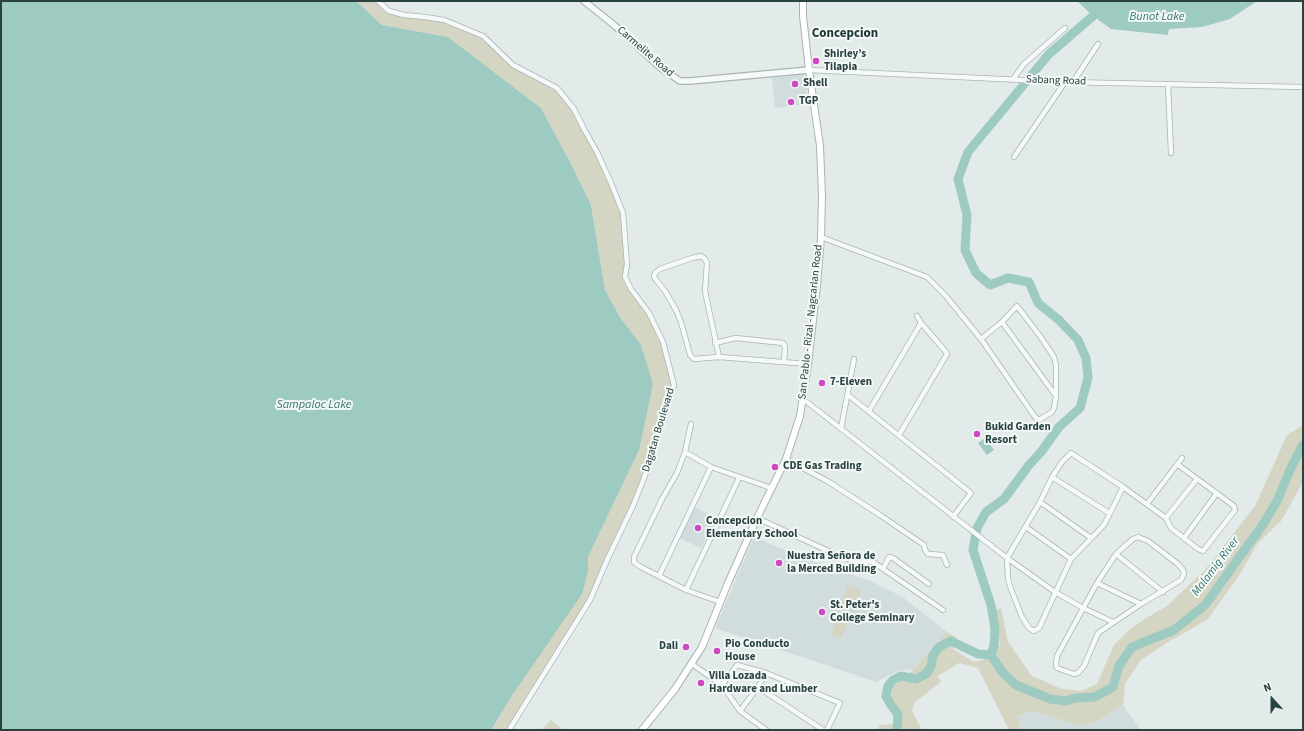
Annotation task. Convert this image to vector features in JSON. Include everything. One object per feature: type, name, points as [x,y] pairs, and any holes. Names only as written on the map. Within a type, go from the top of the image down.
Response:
[{"type":"main road","name":"San Pablo - Rizal - Nagcarlan Road","points":[[642,730],[655,715],[692,664],[702,647],[757,518],[786,458],[800,416],[808,364],[821,237],[822,196],[820,146],[809,70],[802,1]]},
{"type":"street","name":"Dagatan Boulevard","points":[[378,1],[389,11],[404,15],[444,20],[483,36],[512,65],[557,88],[574,109],[597,152],[623,213],[627,264],[625,277],[631,289],[648,313],[663,342],[674,385],[644,478],[590,600],[509,730]]},
{"type":"street","name":"Carmelite Road","points":[[584,1],[614,25],[661,68],[680,80],[690,81],[809,70]]},
{"type":"street","points":[[1014,79],[1024,64],[1065,28]]},
{"type":"street","points":[[1073,82],[1098,44]]},
{"type":"street","name":"Sabang Road","points":[[809,70],[1065,82],[1303,86]]},
{"type":"street","points":[[1014,157],[1065,82]]},
{"type":"street","points":[[1168,84],[1171,153]]},
{"type":"street","points":[[821,237],[927,277],[945,295],[981,339],[1035,417],[1039,420],[1052,412],[1056,396],[1056,365],[1054,357],[1017,306],[1002,322],[981,339]]},
{"type":"street","points":[[719,357],[704,291],[707,263],[705,259],[701,256],[692,258],[655,272],[654,276],[656,281],[665,291],[676,310],[681,322],[690,355],[694,359],[719,357],[808,364]]},
{"type":"street","points":[[899,435],[946,354],[946,352],[921,323],[917,316]]},
{"type":"street","points":[[1002,322],[1056,396]]},
{"type":"street","points":[[869,411],[921,323]]},
{"type":"street","points":[[715,343],[736,338],[783,343],[785,347],[784,362]]},
{"type":"street","points":[[842,429],[854,358]]},
{"type":"street","points":[[848,396],[971,492],[953,517]]},
{"type":"street","points":[[803,399],[1007,558],[1055,592],[1083,608],[1113,622]]},
{"type":"street","points":[[691,424],[685,452],[677,473],[662,499],[634,557],[634,562],[638,566],[686,590],[720,602]]},
{"type":"street","points":[[685,452],[711,467],[771,488]]},
{"type":"street","points":[[1123,487],[1104,525],[1071,559],[1039,628],[1034,631],[1028,628],[1011,590],[1008,579],[1007,558],[1040,502],[1052,477],[1062,462],[1071,454],[1123,487],[1166,518],[1171,528],[1198,549],[1204,551],[1235,510],[1234,506],[1177,464]]},
{"type":"street","points":[[786,458],[829,482],[924,544],[928,554],[943,555],[947,565]]},
{"type":"street","points":[[1146,504],[1182,458]]},
{"type":"street","points":[[659,576],[711,467]]},
{"type":"street","points":[[1052,477],[1109,513]]},
{"type":"street","points":[[686,590],[739,478]]},
{"type":"street","points":[[1166,518],[1197,479]]},
{"type":"street","points":[[1184,538],[1217,493]]},
{"type":"street","points":[[1040,502],[1091,538]]},
{"type":"street","points":[[757,518],[837,555],[862,562],[873,562],[943,610]]},
{"type":"street","points":[[1026,527],[1071,559]]},
{"type":"street","points":[[1138,538],[1148,541],[1178,564],[1184,574],[1181,580],[1141,604],[1098,633],[1084,666],[1078,673],[1074,674],[1057,668],[1056,664],[1058,656],[1097,583],[1116,554],[1133,539],[1138,538]]},
{"type":"street","points":[[1116,554],[1163,592]]},
{"type":"street","points":[[883,569],[889,557],[893,558],[929,584]]},
{"type":"street","points":[[1097,583],[1141,604]]},
{"type":"street","points":[[692,664],[722,685],[740,711],[766,730]]},
{"type":"street","points":[[722,685],[736,664],[766,673],[840,703],[827,730]]},
{"type":"street","points":[[740,711],[758,687],[766,673]]},
{"type":"street","points":[[758,687],[823,730]]},
{"type":"shaded area","points":[[356,1],[378,1],[389,11],[444,20],[483,36],[513,65],[557,88],[574,109],[597,152],[623,213],[627,264],[625,277],[649,313],[663,342],[674,385],[644,478],[590,600],[509,730],[491,730],[588,571],[588,557],[639,450],[621,319],[605,290],[591,205],[541,108],[448,37],[382,25]]},
{"type":"shaded area","points":[[805,74],[808,104],[775,108],[772,78]]},
{"type":"shaded area","points":[[1303,425],[1303,482],[1281,521],[1258,543],[1240,574],[1207,620],[1168,642],[1141,660],[1125,684],[1123,705],[1097,721],[1082,726],[1032,711],[1017,716],[1021,730],[1009,730],[978,668],[959,663],[938,676],[941,682],[915,702],[912,711],[922,730],[878,730],[879,725],[901,724],[901,710],[892,700],[891,689],[914,669],[947,632],[957,638],[953,649],[974,662],[989,658],[1000,644],[995,610],[1001,608],[1008,642],[1032,676],[1062,689],[1081,691],[1097,684],[1114,645],[1130,629],[1167,606],[1204,571],[1255,506],[1287,435]]},
{"type":"shaded area","name":"Concepcion Elementary School","points":[[694,507],[716,517],[701,548],[679,538]]},
{"type":"shaded area","name":"St. Peter's College Seminary","points":[[754,537],[806,559],[868,580],[903,597],[947,632],[914,669],[897,671],[876,682],[715,628]]},
{"type":"shaded area","points":[[848,585],[861,590],[853,612],[840,607]]},
{"type":"shaded area","points":[[840,613],[850,618],[841,638],[831,634]]},
{"type":"shaded area","points":[[1123,705],[1141,730],[1021,730],[1016,716],[1032,711],[1082,726],[1097,721]]},
{"type":"shaded area","points":[[551,720],[563,730],[541,730]]},
{"type":"water","name":"Sampaloc Lake","points":[[1,1],[356,1],[382,25],[448,37],[541,108],[591,205],[605,290],[621,319],[641,345],[653,384],[639,450],[588,557],[588,571],[582,594],[513,694],[491,730],[1,730]]},
{"type":"water","name":"Bunot Lake","points":[[1077,1],[1257,1],[1230,19],[1202,27],[1169,29],[1168,35],[1111,29],[1093,16]]},
{"type":"water","points":[[985,438],[994,450],[987,455],[978,443]]},
{"type":"waterway","points":[[991,655],[994,646],[995,629],[991,605],[973,550],[977,528],[986,512],[1004,499],[1059,427],[1080,408],[1088,378],[1086,358],[1078,340],[1059,320],[1038,303],[1029,282],[1008,278],[990,285],[976,273],[965,250],[967,215],[958,179],[968,152],[1049,54],[1093,16]]},
{"type":"waterway","name":"Malamig River","points":[[991,655],[1003,673],[1016,685],[1050,699],[1066,701],[1075,698],[1095,697],[1113,687],[1119,666],[1132,647],[1174,630],[1205,605],[1264,523],[1278,499],[1290,470],[1303,445]]},
{"type":"waterway","name":"Malamig River","points":[[897,730],[898,714],[886,696],[888,686],[893,680],[901,676],[916,679],[926,674],[931,666],[933,655],[939,647],[951,641],[978,654],[991,655]]},
{"type":"place","name":"Shirley’s Tilapia","points":[[816,61]]},
{"type":"place","name":"Shell","points":[[795,84]]},
{"type":"place","name":"TGP","points":[[791,102]]},
{"type":"place","name":"7-Eleven","points":[[822,383]]},
{"type":"place","name":"Bukid Garden Resort","points":[[977,434]]},
{"type":"place","name":"CDE Gas Trading","points":[[775,467]]},
{"type":"place","name":"Concepcion Elementary School","points":[[698,528]]},
{"type":"place","name":"Nuestra Señora de la Merced Building","points":[[779,563]]},
{"type":"place","name":"St. Peter's College Seminary","points":[[822,612]]},
{"type":"place","name":"Dali","points":[[686,647]]},
{"type":"place","name":"Pio Conducto House","points":[[717,651]]},
{"type":"place","name":"Villa Lozada Hardware and Lumber","points":[[701,683]]},
{"type":"district","name":"Concepcion","points":[[845,34]]}]
